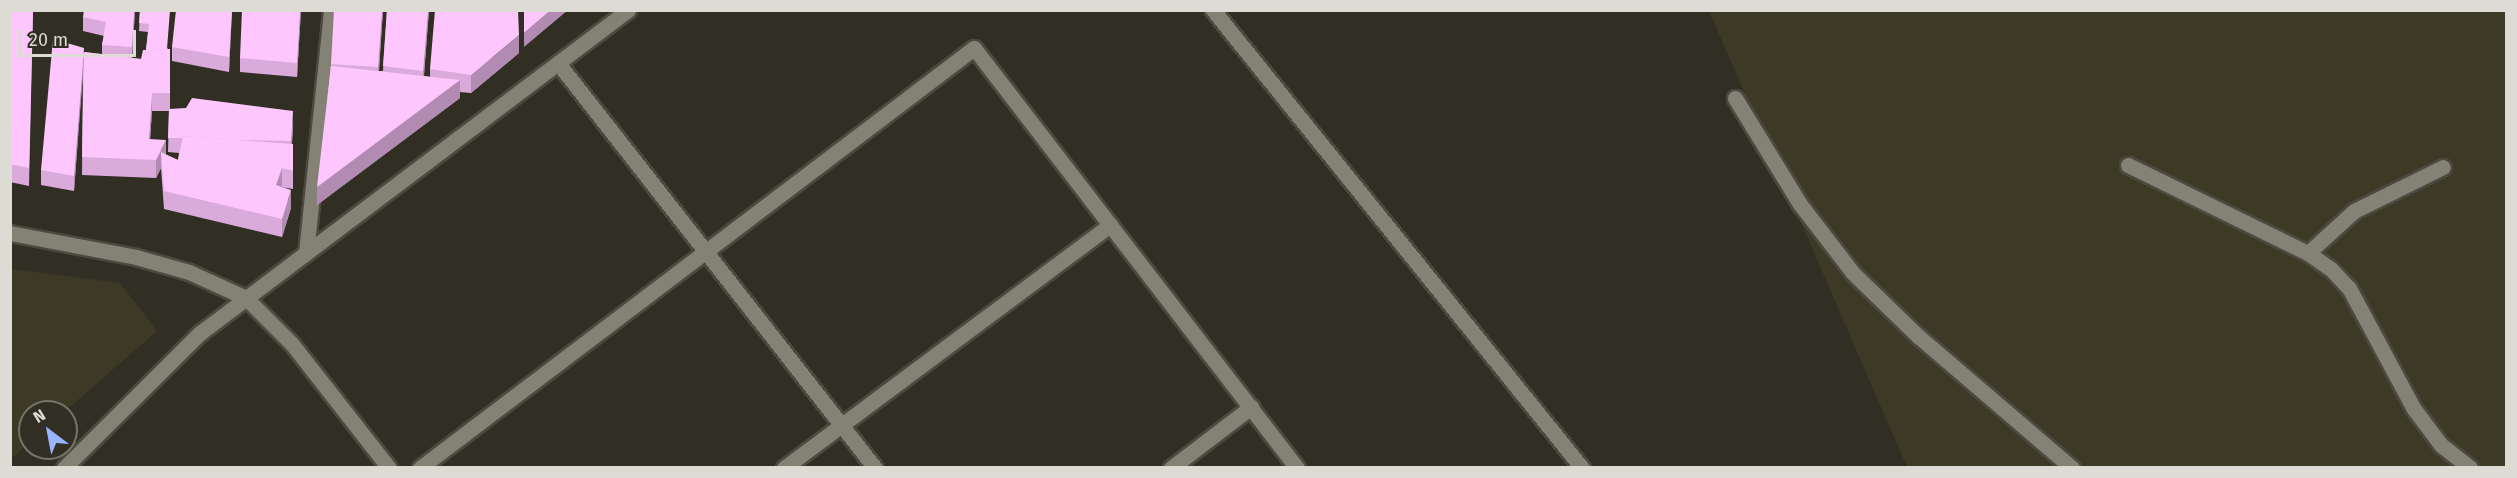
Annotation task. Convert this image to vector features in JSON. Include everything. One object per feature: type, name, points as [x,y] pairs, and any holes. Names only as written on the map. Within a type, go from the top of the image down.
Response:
[{"type":"street","points":[[306,253],[331,10]]},
{"type":"street","points":[[64,468],[200,333],[628,10]]},
{"type":"street","points":[[1213,10],[1582,468]]},
{"type":"street","points":[[420,468],[974,48],[1297,468]]},
{"type":"street","points":[[558,63],[875,468]]},
{"type":"street","points":[[1735,98],[1800,204],[1853,273],[1918,336],[2072,468]]},
{"type":"street","points":[[2128,165],[2307,253],[2331,269],[2349,288],[2414,409],[2441,444],[2470,468]]},
{"type":"street","points":[[2307,253],[2354,211],[2444,167]]},
{"type":"street","points":[[784,468],[1110,225]]},
{"type":"street","points":[[10,233],[136,257],[178,269],[246,298],[292,344],[388,468]]},
{"type":"street","points":[[1171,468],[1251,408]]},
{"type":"shaded area","points":[[1709,11],[2506,11],[2506,467],[1907,467]]},
{"type":"shaded area","points":[[11,269],[120,283],[157,331],[78,400],[18,400],[18,453],[11,459]]},
{"type":"building","points":[[10,10],[33,10],[29,168],[10,164]]},
{"type":"building","points":[[84,10],[134,10],[132,47],[102,45],[106,22],[83,17]]},
{"type":"building","points":[[140,10],[170,10],[167,49],[146,50],[149,24],[139,23]]},
{"type":"building","points":[[176,10],[232,10],[229,57],[172,47]]},
{"type":"building","points":[[242,10],[300,10],[297,63],[240,58]]},
{"type":"building","points":[[334,10],[382,10],[378,67],[331,64]]},
{"type":"building","points":[[387,10],[428,10],[423,71],[383,66]]},
{"type":"building","points":[[435,10],[518,10],[519,35],[471,75],[430,69]]},
{"type":"building","points":[[524,10],[551,10],[524,33]]},
{"type":"building","points":[[53,39],[84,48],[74,176],[41,170]]},
{"type":"building","points":[[170,49],[170,93],[152,93],[149,139],[166,140],[156,160],[82,157],[84,52],[141,59],[143,50]]},
{"type":"building","points":[[331,66],[460,80],[317,187]]},
{"type":"building","points":[[192,98],[293,111],[291,141],[183,136],[182,138],[168,138],[169,109],[186,108]]},
{"type":"building","points":[[183,136],[293,144],[293,171],[282,168],[276,185],[291,190],[282,219],[164,191],[161,152],[178,160]]}]
